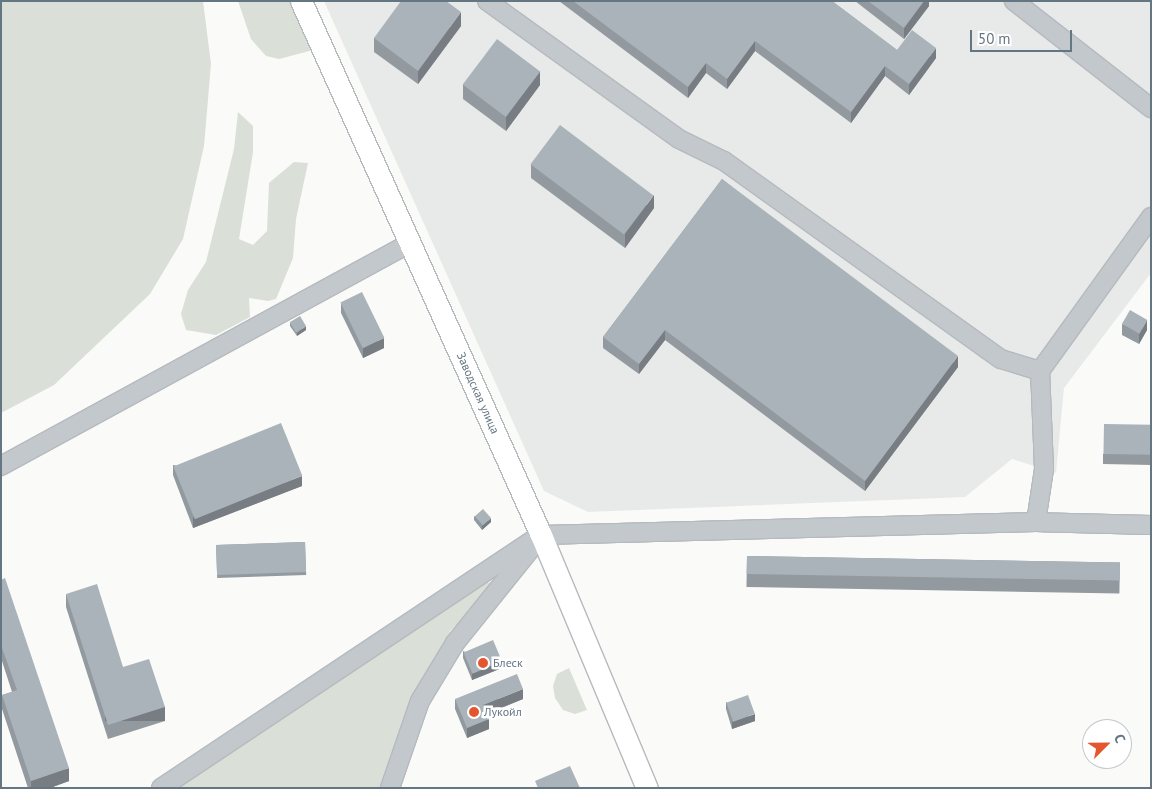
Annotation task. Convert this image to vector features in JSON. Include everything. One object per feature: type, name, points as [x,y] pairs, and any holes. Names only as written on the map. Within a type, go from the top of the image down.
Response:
[{"type":"main road","name":"Заводская улица","points":[[301,1],[411,242],[541,535],[647,788]]},
{"type":"street","points":[[487,1],[679,139],[724,161],[1001,359],[1040,371]]},
{"type":"street","points":[[1014,1],[1151,108]]},
{"type":"street","points":[[1036,522],[1044,469],[1040,371],[1151,217]]},
{"type":"street","points":[[1,466],[411,242]]},
{"type":"street","points":[[161,788],[541,535],[1036,522],[1151,525]]},
{"type":"street","points":[[390,788],[420,701],[454,643],[541,535]]},
{"type":"shaded area","points":[[1,1],[203,1],[211,64],[204,146],[183,239],[150,294],[54,385],[1,413]]},
{"type":"shaded area","points":[[238,1],[290,1],[313,50],[279,59],[266,56],[251,39]]},
{"type":"shaded area","points":[[324,1],[1151,1],[1151,273],[1064,388],[1056,473],[1012,459],[965,497],[588,512],[544,491]]},
{"type":"shaded area","points":[[238,112],[253,126],[253,152],[239,239],[253,245],[267,231],[269,183],[294,162],[308,163],[296,219],[293,258],[276,299],[268,301],[249,298],[250,317],[216,335],[186,330],[181,314],[188,290],[206,262],[234,149]]},
{"type":"shaded area","points":[[493,582],[491,592],[451,630],[414,698],[383,788],[178,788],[485,583]]},
{"type":"shaded area","points":[[569,668],[587,710],[575,714],[563,710],[555,698],[553,686],[557,674]]},
{"type":"building","points":[[401,1],[446,1],[461,12],[418,71],[374,38]]},
{"type":"building","points":[[573,1],[832,1],[897,50],[912,30],[936,48],[909,84],[885,66],[851,112],[755,41],[727,79],[706,63],[688,87]]},
{"type":"building","points":[[868,1],[924,1],[904,28]]},
{"type":"building","points":[[497,39],[540,71],[506,117],[463,85]]},
{"type":"building","points":[[560,125],[653,195],[624,235],[531,164]]},
{"type":"building","points":[[722,179],[958,356],[865,481],[665,330],[639,364],[603,337]]},
{"type":"building","points":[[362,292],[384,338],[363,348],[340,303]]},
{"type":"building","points":[[1130,310],[1147,320],[1139,334],[1122,324]]},
{"type":"building","points":[[300,316],[306,326],[296,332],[290,322]]},
{"type":"building","points":[[281,423],[302,476],[195,519],[173,466]]},
{"type":"building","points":[[1104,424],[1151,425],[1150,455],[1103,454]]},
{"type":"building","points":[[483,509],[491,518],[483,525],[475,516]]},
{"type":"building","points":[[305,542],[306,572],[217,575],[216,545]]},
{"type":"building","points":[[747,556],[1120,563],[1120,581],[747,574]]},
{"type":"building","points":[[5,578],[69,768],[31,781],[2,695],[17,690],[1,645],[1,580]]},
{"type":"building","points":[[97,584],[123,667],[149,659],[165,707],[108,725],[66,594]]},
{"type":"building","name":"Блеск","points":[[493,640],[502,661],[473,674],[464,653]]},
{"type":"building","points":[[517,674],[523,689],[483,705],[489,719],[467,728],[455,699]]},
{"type":"building","points":[[748,695],[755,714],[733,722],[726,703]]},
{"type":"building","points":[[570,766],[580,788],[538,788],[535,781]]},
{"type":"place","name":"Блеск","points":[[483,663]]},
{"type":"place","name":"Лукойл","points":[[474,712]]}]
